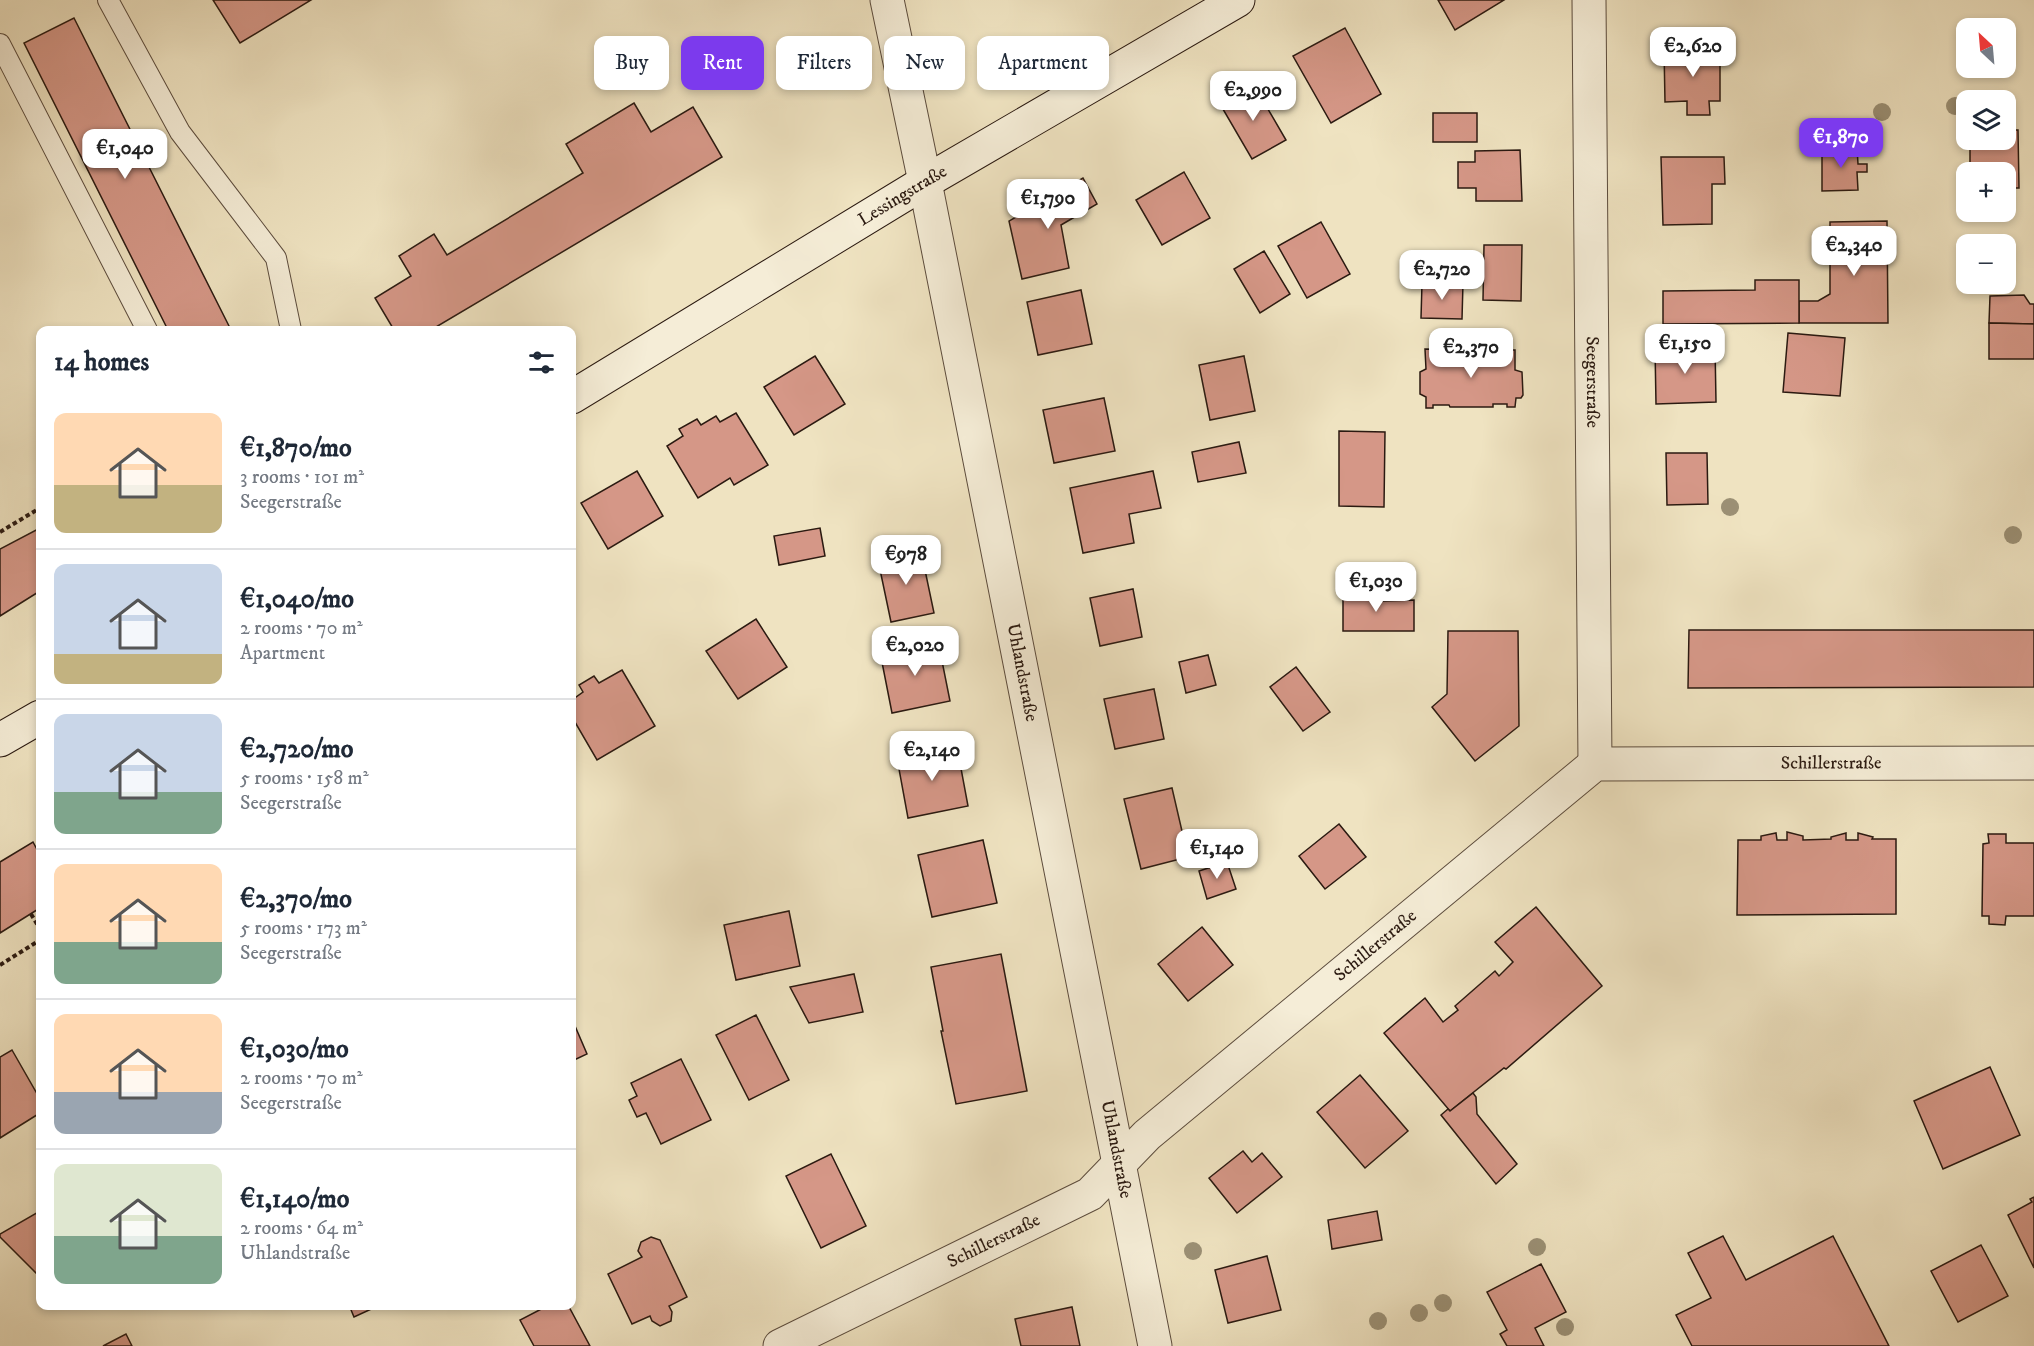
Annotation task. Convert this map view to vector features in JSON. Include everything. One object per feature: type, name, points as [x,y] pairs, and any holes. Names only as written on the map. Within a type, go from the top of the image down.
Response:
[{"type":"street","name":"Uhlandstraße","points":[[887,0],[1155,1346]]},
{"type":"street","name":"Lessingstraße","points":[[576,395],[925,182],[1238,0]]},
{"type":"street","name":"Seegerstraße","points":[[1589,0],[1595,764]]},
{"type":"street","points":[[3,731],[36,719]]},
{"type":"street","name":"Schillerstraße","points":[[780,1346],[1090,1194],[1147,1136],[1595,764],[2034,763]]},
{"type":"lane","points":[[108,0],[180,132],[276,258],[290,326]]},
{"type":"lane","points":[[0,44],[145,326]]},
{"type":"path","points":[[0,532],[36,510]]},
{"type":"path","points":[[31,914],[36,922]]},
{"type":"path","points":[[0,965],[36,942]]},
{"type":"building","points":[[213,0],[311,0],[240,43]]},
{"type":"building","points":[[1438,0],[1504,0],[1455,30]]},
{"type":"building","points":[[74,18],[229,326],[166,326],[24,43]]},
{"type":"building","points":[[1345,28],[1381,94],[1331,123],[1293,56]]},
{"type":"building","points":[[1664,48],[1720,48],[1720,101],[1709,101],[1710,115],[1687,115],[1687,101],[1665,102]]},
{"type":"building","points":[[1254,85],[1286,140],[1252,159],[1220,104]]},
{"type":"building","points":[[634,103],[651,132],[693,107],[722,157],[438,326],[392,326],[375,298],[411,276],[399,256],[434,234],[447,255],[583,173],[566,144]]},
{"type":"building","points":[[1433,113],[1477,113],[1477,142],[1433,142]]},
{"type":"building","points":[[2016,130],[2018,130],[2019,188],[2016,188],[2016,162],[1970,162],[1970,150],[2016,150]]},
{"type":"building","points":[[1857,148],[1858,164],[1867,164],[1867,172],[1857,172],[1858,190],[1822,191],[1822,149]]},
{"type":"building","points":[[1520,150],[1522,201],[1476,201],[1476,188],[1458,188],[1458,162],[1475,162],[1475,151]]},
{"type":"building","points":[[1661,157],[1724,157],[1725,184],[1712,184],[1712,224],[1663,225]]},
{"type":"building","points":[[1184,172],[1210,218],[1162,245],[1136,200]]},
{"type":"building","points":[[1083,178],[1097,204],[1061,225],[1069,268],[1022,279],[1009,221]]},
{"type":"building","points":[[1887,221],[1888,323],[1799,323],[1799,301],[1818,301],[1830,294],[1830,222]]},
{"type":"building","points":[[1321,222],[1350,274],[1307,298],[1278,246]]},
{"type":"building","points":[[1484,245],[1522,245],[1521,301],[1483,300]]},
{"type":"building","points":[[1264,251],[1290,294],[1260,313],[1234,269]]},
{"type":"building","points":[[1755,280],[1799,280],[1799,323],[1663,324],[1663,291],[1755,290]]},
{"type":"building","points":[[1422,283],[1463,283],[1462,319],[1421,318]]},
{"type":"building","points":[[1081,290],[1092,344],[1038,355],[1027,302]]},
{"type":"building","points":[[2024,295],[2030,304],[2034,304],[2034,324],[1989,323],[1990,296]]},
{"type":"building","points":[[1989,323],[2034,324],[2034,359],[1989,359]]},
{"type":"building","points":[[1788,333],[1845,338],[1840,396],[1783,392]]},
{"type":"building","points":[[1715,346],[1716,402],[1656,404],[1655,347]]},
{"type":"building","points":[[1425,349],[1463,350],[1463,353],[1477,353],[1476,350],[1515,350],[1515,370],[1522,372],[1523,395],[1521,398],[1516,398],[1515,407],[1507,407],[1507,404],[1493,404],[1493,407],[1433,405],[1433,408],[1426,408],[1426,397],[1420,394],[1420,372],[1426,369]]},
{"type":"building","points":[[815,356],[845,404],[794,435],[764,387]]},
{"type":"building","points":[[1244,356],[1255,411],[1210,420],[1199,365]]},
{"type":"building","points":[[1104,398],[1115,451],[1054,463],[1043,410]]},
{"type":"building","points":[[736,413],[768,465],[734,485],[730,478],[698,498],[667,446],[683,436],[679,429],[697,419],[701,425],[716,416],[720,422]]},
{"type":"building","points":[[1339,431],[1385,432],[1384,507],[1339,506]]},
{"type":"building","points":[[1239,442],[1246,473],[1198,482],[1192,452]]},
{"type":"building","points":[[1666,453],[1707,453],[1708,504],[1667,505]]},
{"type":"building","points":[[637,471],[663,516],[608,549],[581,503]]},
{"type":"building","points":[[1153,471],[1161,508],[1129,514],[1134,543],[1083,553],[1070,488]]},
{"type":"building","points":[[820,528],[825,556],[779,565],[774,536]]},
{"type":"building","points":[[36,530],[36,594],[0,616],[0,549]]},
{"type":"building","points":[[921,551],[934,613],[891,622],[878,560]]},
{"type":"building","points":[[1133,589],[1142,637],[1100,646],[1090,598]]},
{"type":"building","points":[[1343,590],[1381,590],[1381,601],[1414,600],[1414,631],[1343,631]]},
{"type":"building","points":[[756,619],[787,667],[738,699],[706,651]]},
{"type":"building","points":[[1689,630],[2034,630],[2034,687],[1688,688]]},
{"type":"building","points":[[1448,631],[1518,631],[1519,726],[1475,761],[1432,707],[1447,694]]},
{"type":"building","points":[[938,641],[950,701],[892,713],[880,652]]},
{"type":"building","points":[[1208,655],[1216,685],[1186,693],[1179,662]]},
{"type":"building","points":[[1296,667],[1330,712],[1303,731],[1270,687]]},
{"type":"building","points":[[622,670],[655,726],[597,760],[576,724],[576,697],[583,692],[579,685],[594,676],[599,683]]},
{"type":"building","points":[[1154,689],[1164,739],[1115,749],[1104,699]]},
{"type":"building","points":[[957,747],[968,806],[908,818],[897,758]]},
{"type":"building","points":[[1172,788],[1188,857],[1141,869],[1124,799]]},
{"type":"building","points":[[1339,824],[1366,857],[1325,889],[1299,856]]},
{"type":"building","points":[[1787,832],[1803,836],[1803,840],[1831,839],[1831,837],[1846,833],[1846,840],[1858,840],[1858,833],[1873,837],[1872,839],[1896,839],[1896,914],[1737,915],[1738,840],[1761,840],[1761,836],[1776,833],[1777,840],[1787,840]]},
{"type":"building","points":[[1988,834],[2006,834],[2006,843],[2034,843],[2034,916],[2006,916],[2005,925],[1989,924],[1989,916],[1982,916],[1983,844],[1989,843]]},
{"type":"building","points":[[983,840],[997,903],[932,917],[918,855]]},
{"type":"building","points":[[33,842],[36,848],[36,910],[0,933],[0,862]]},
{"type":"building","points":[[1227,862],[1236,889],[1207,899],[1199,871]]},
{"type":"building","points":[[1536,907],[1602,986],[1506,1069],[1504,1068],[1450,1111],[1384,1033],[1425,998],[1443,1022],[1458,1010],[1455,1006],[1495,971],[1499,976],[1513,962],[1495,942]]},
{"type":"building","points":[[789,911],[800,966],[736,980],[724,925]]},
{"type":"building","points":[[1202,927],[1233,965],[1188,1001],[1158,964]]},
{"type":"building","points":[[1001,954],[1027,1091],[956,1104],[931,967]]},
{"type":"building","points":[[854,974],[863,1012],[809,1023],[790,987]]},
{"type":"building","points":[[756,1015],[789,1080],[749,1100],[716,1035]]},
{"type":"building","points":[[576,1028],[587,1054],[576,1059]]},
{"type":"building","points":[[12,1050],[36,1092],[36,1116],[0,1138],[0,1057]]},
{"type":"building","points":[[681,1059],[711,1120],[661,1144],[646,1113],[637,1117],[629,1100],[637,1096],[631,1083]]},
{"type":"building","points":[[1990,1067],[2020,1135],[1943,1169],[1914,1101]]},
{"type":"building","points":[[1360,1075],[1408,1131],[1365,1168],[1317,1112]]},
{"type":"building","points":[[1473,1093],[1476,1097],[1477,1114],[1517,1164],[1496,1184],[1441,1115],[1448,1109],[1450,1111]]},
{"type":"building","points":[[1243,1151],[1252,1162],[1262,1153],[1282,1177],[1237,1213],[1209,1178]]},
{"type":"building","points":[[831,1154],[866,1226],[821,1248],[786,1176]]},
{"type":"building","points":[[2034,1197],[2034,1268],[2008,1215],[2032,1202],[2030,1199]]},
{"type":"building","points":[[1377,1211],[1382,1240],[1332,1249],[1328,1220]]},
{"type":"building","points":[[36,1213],[36,1273],[0,1237],[0,1234]]},
{"type":"building","points":[[1723,1236],[1746,1280],[1833,1236],[1889,1346],[1692,1346],[1676,1315],[1711,1298],[1688,1253]]},
{"type":"building","points":[[651,1237],[660,1240],[687,1297],[669,1306],[672,1312],[671,1321],[660,1326],[652,1321],[650,1316],[632,1324],[608,1274],[642,1257],[638,1251],[641,1242]]},
{"type":"building","points":[[1981,1245],[2008,1296],[1958,1322],[1931,1271]]},
{"type":"building","points":[[1267,1256],[1281,1310],[1228,1323],[1215,1270]]},
{"type":"building","points":[[1541,1264],[1566,1312],[1535,1328],[1544,1346],[1507,1346],[1500,1334],[1507,1330],[1487,1292]]},
{"type":"building","points":[[1072,1307],[1080,1346],[1021,1346],[1015,1319]]},
{"type":"building","points":[[351,1310],[369,1310],[354,1317]]},
{"type":"building","points":[[539,1310],[571,1310],[590,1346],[534,1346],[520,1320]]},
{"type":"building","points":[[126,1334],[132,1346],[103,1346]]}]
